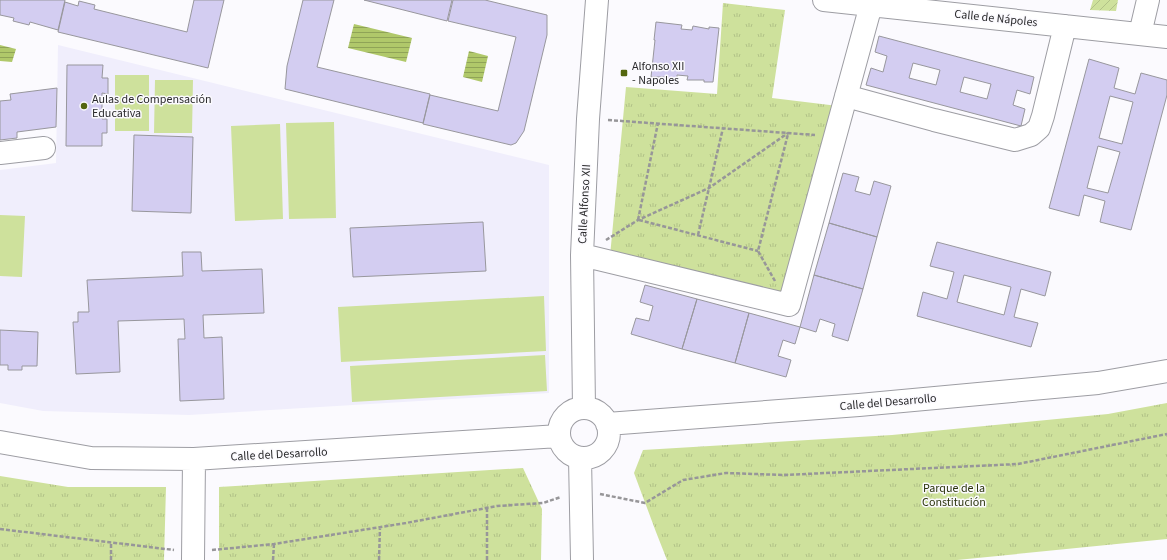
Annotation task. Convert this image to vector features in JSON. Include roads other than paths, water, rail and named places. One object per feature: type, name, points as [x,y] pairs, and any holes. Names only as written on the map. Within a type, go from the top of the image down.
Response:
[{"type":"street","name":"Calle Alfonso XII","points":[[584,408],[582,255],[588,119],[597,0]]},
{"type":"street","name":"Calle de Nápoles","points":[[824,0],[1167,37]]},
{"type":"street","points":[[1140,34],[1148,0]]},
{"type":"street","points":[[582,255],[789,305],[871,5]]},
{"type":"street","points":[[846,96],[1015,140],[1031,135],[1039,128],[1065,26]]},
{"type":"street","points":[[0,153],[44,148]]},
{"type":"street","name":"Calle del Desarrollo","points":[[607,424],[859,405],[1098,383],[1167,371]]},
{"type":"street","points":[[584,408],[598,412],[604,417],[607,424],[609,437],[604,449],[593,457],[580,458],[572,456],[561,444],[559,436],[563,420],[568,414],[576,410],[584,408]]},
{"type":"street","name":"Calle del Desarrollo","points":[[0,442],[91,458],[194,459],[559,436]]},
{"type":"street","points":[[580,458],[582,560]]},
{"type":"street","points":[[194,459],[194,557]]},
{"type":"place","name":"Alfonso XII - Napoles","points":[[624,73]]},
{"type":"place","name":"Aulas de Compensación Educativa","points":[[84,106]]},
{"type":"park label","name":"Parque de la Constitución","points":[[954,495]]}]
